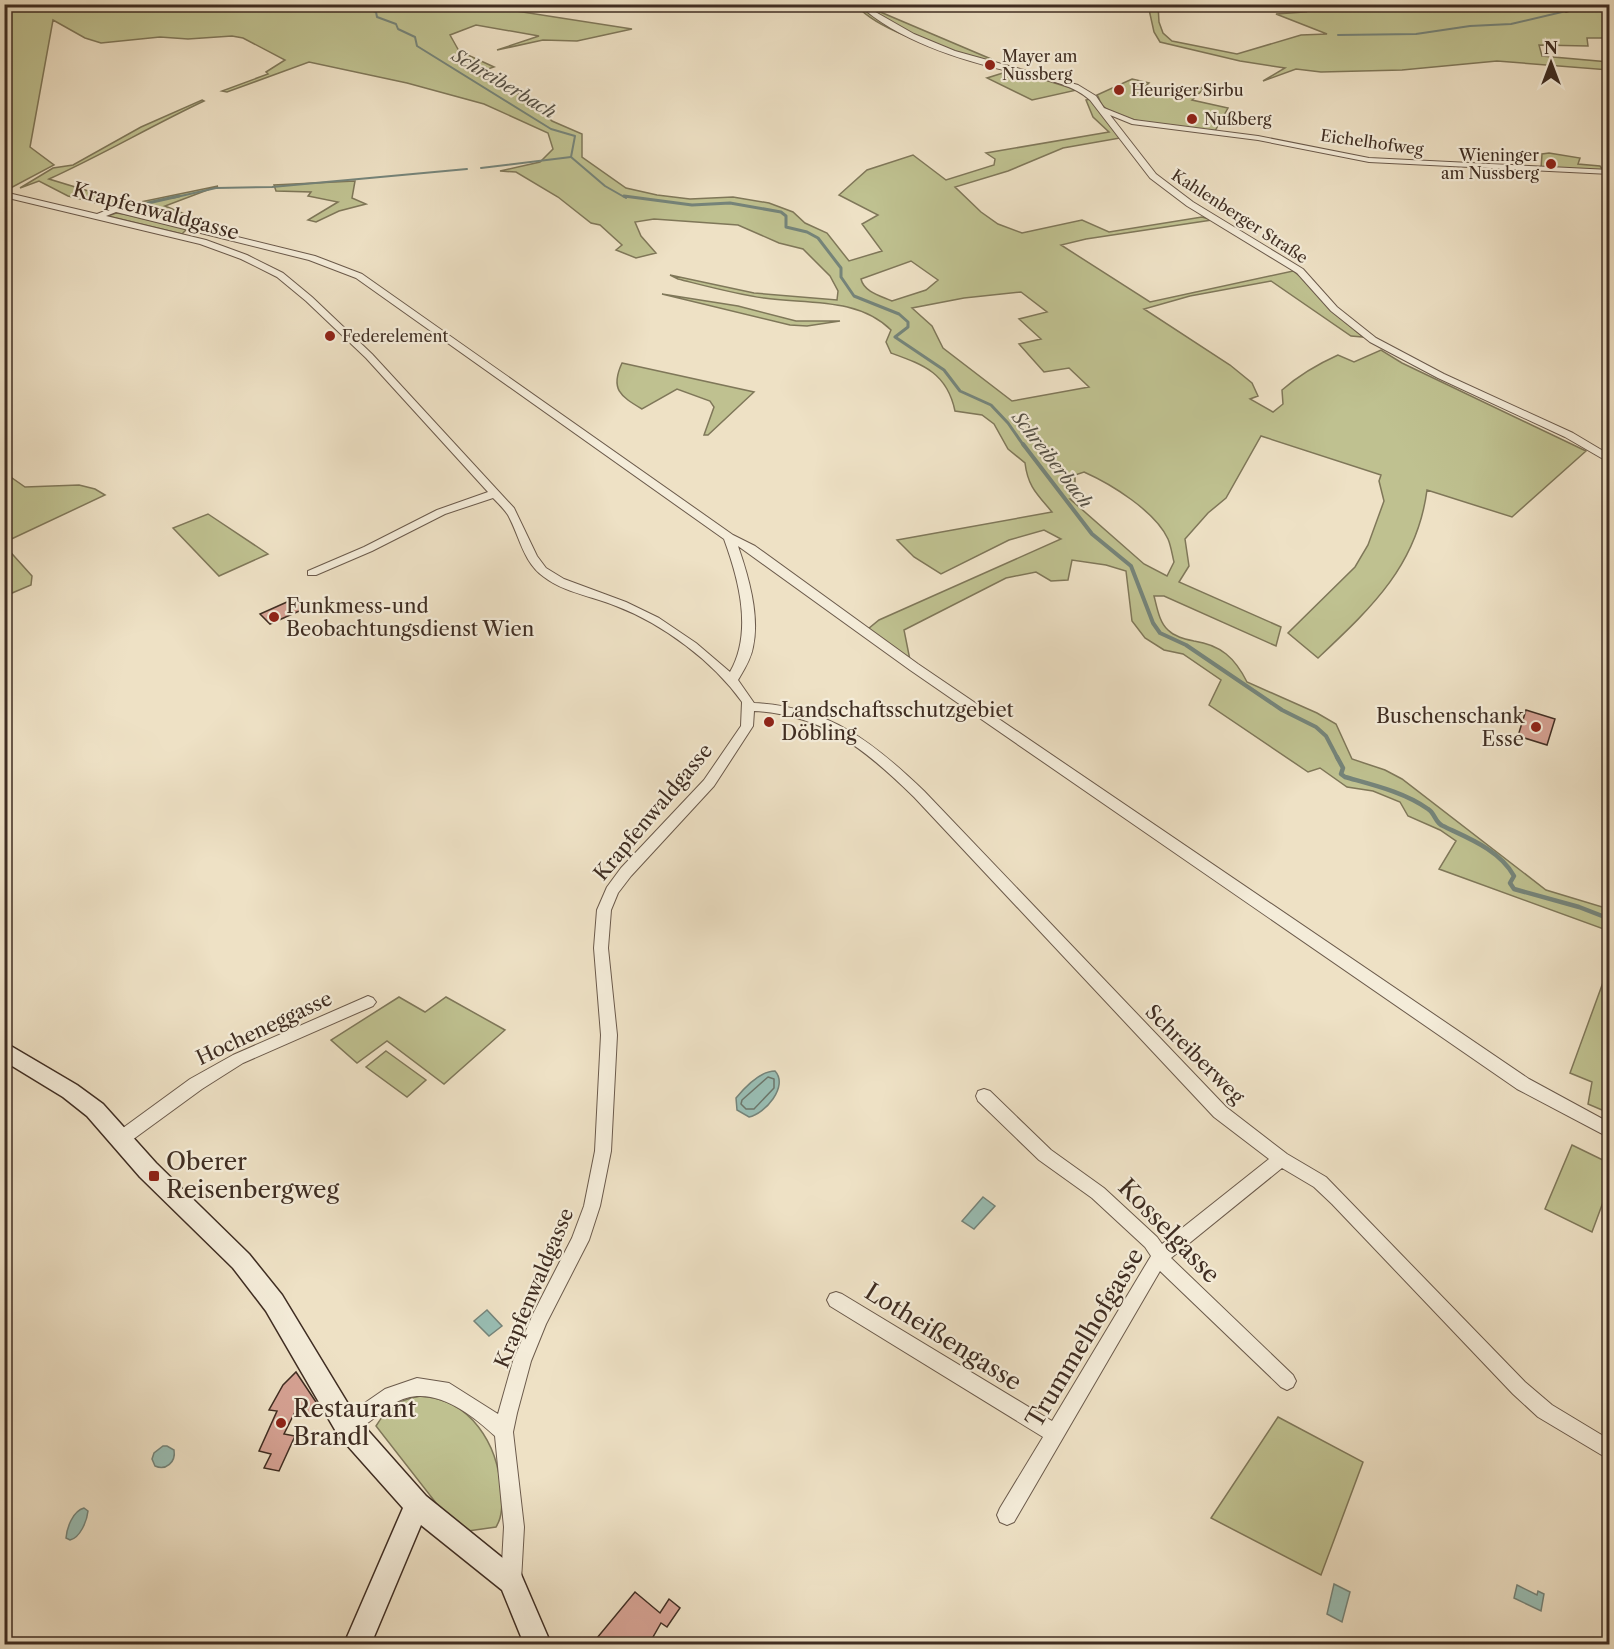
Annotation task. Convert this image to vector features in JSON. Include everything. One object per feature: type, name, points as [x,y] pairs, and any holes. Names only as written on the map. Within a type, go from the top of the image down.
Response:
[{"type":"street","points":[[863,7],[887,4]]},
{"type":"street","points":[[1566,10],[1589,4]]},
{"type":"street","name":"Kahlenberger Straße","points":[[863,7],[885,22],[955,52],[1082,90],[1091,96],[1153,176],[1190,204],[1300,272],[1334,309],[1373,340],[1441,376],[1569,435],[1610,460]]},
{"type":"street","name":"Eichelhofweg","points":[[1099,107],[1132,122]]},
{"type":"street","name":"Eichelhofweg","points":[[1115,127],[1120,123],[1132,122],[1258,138],[1344,156],[1387,162],[1610,172]]},
{"type":"street","name":"Krapfenwaldgasse","points":[[4,194],[221,248],[256,262],[287,280],[405,393],[514,516],[523,541],[542,571],[559,581],[623,604],[665,626],[732,680],[746,698],[749,707],[748,720],[743,732],[709,783],[626,872],[607,900],[601,923],[609,1035],[605,1132],[598,1180],[580,1240],[539,1320],[522,1361],[504,1432],[514,1506],[511,1581]]},
{"type":"street","points":[[99,216],[115,209],[312,258],[359,276],[607,448],[740,545],[751,548],[914,667],[1523,1084],[1610,1131]]},
{"type":"street","points":[[312,573],[359,553],[441,512],[494,494]]},
{"type":"street","points":[[729,537],[735,550],[743,593],[748,643],[732,680]]},
{"type":"street","name":"Schreiberweg","points":[[749,707],[778,707],[823,720],[848,734],[885,762],[919,794],[1212,1104],[1281,1159],[1320,1182],[1519,1388],[1545,1411],[1610,1451]]},
{"type":"street","name":"Hocheneggasse","points":[[122,1138],[196,1084],[238,1059],[368,1002]]},
{"type":"street","points":[[4,1050],[83,1100],[122,1138],[148,1170],[241,1261],[264,1288],[347,1426],[417,1505],[511,1581],[538,1644]]},
{"type":"street","name":"Kosselgasse","points":[[984,1096],[1045,1155],[1098,1193],[1151,1242],[1168,1268],[1287,1381]]},
{"type":"street","name":"Trummelhofgasse","points":[[1008,1515],[1160,1256],[1281,1159]]},
{"type":"street","name":"Lotheißengasse","points":[[836,1300],[1056,1434]]},
{"type":"street","points":[[347,1426],[391,1395],[417,1387],[443,1389],[488,1417],[504,1432]]},
{"type":"street","points":[[357,1644],[417,1505]]},
{"type":"green space","points":[[446,4],[452,7],[491,7],[632,29],[577,41],[543,40],[497,50],[539,36],[476,25],[450,35],[459,51],[494,67],[479,72],[480,76],[509,88],[536,105],[552,121],[582,134],[582,157],[626,188],[690,199],[733,197],[769,203],[793,212],[805,223],[827,233],[849,261],[882,251],[862,224],[878,215],[839,195],[867,170],[913,155],[946,180],[994,165],[995,159],[986,153],[1109,132],[1093,117],[1086,100],[1090,99],[1120,138],[1063,148],[1008,171],[955,187],[981,212],[998,224],[1022,233],[1082,220],[1109,232],[1202,217],[1212,220],[1086,239],[1061,245],[1150,302],[1293,271],[1304,279],[1331,310],[1363,337],[1351,336],[1271,281],[1190,296],[1144,309],[1230,365],[1252,383],[1258,396],[1250,399],[1273,412],[1283,404],[1282,390],[1316,366],[1338,355],[1354,362],[1381,350],[1402,363],[1586,451],[1512,517],[1427,490],[1422,517],[1413,541],[1389,584],[1356,621],[1318,658],[1288,633],[1355,567],[1368,545],[1384,501],[1379,481],[1381,475],[1261,436],[1226,498],[1208,513],[1185,539],[1189,566],[1179,582],[1281,627],[1276,646],[1164,596],[1154,596],[1160,619],[1171,632],[1219,649],[1232,660],[1247,682],[1317,713],[1336,724],[1352,759],[1385,770],[1402,779],[1546,890],[1609,909],[1609,931],[1439,869],[1456,841],[1440,830],[1408,816],[1400,802],[1373,791],[1347,787],[1320,768],[1308,772],[1209,705],[1221,680],[1183,654],[1164,650],[1145,638],[1132,621],[1126,571],[1106,565],[1072,560],[1068,580],[1051,581],[1036,572],[1006,578],[904,630],[910,660],[868,629],[879,620],[1061,539],[1044,530],[1009,540],[941,574],[914,557],[897,540],[1052,512],[1031,484],[1025,463],[1008,449],[994,424],[982,415],[955,411],[951,398],[940,379],[924,367],[891,353],[886,342],[891,330],[878,319],[863,312],[831,304],[742,294],[678,279],[670,275],[754,293],[837,300],[838,291],[830,276],[803,249],[779,243],[738,225],[654,219],[635,222],[641,236],[656,253],[636,258],[616,250],[622,245],[600,225],[591,223],[558,197],[516,172],[500,171],[540,162],[553,149],[548,133],[484,104],[407,83],[309,62],[227,92],[222,91],[268,74],[266,72],[285,60],[243,38],[232,36],[188,39],[160,37],[101,43],[85,38],[53,20],[30,147],[54,165],[5,191],[5,5]],"holes":[[[911,261],[938,280],[926,290],[892,301],[873,293],[861,279]],[[1021,292],[1047,312],[1019,319],[1041,339],[1019,344],[1044,372],[1069,368],[1089,387],[1012,401],[943,348],[932,326],[912,308],[964,298]],[[1084,472],[1107,484],[1153,518],[1162,529],[1171,547],[1174,562],[1167,576],[1144,564],[1070,499],[1078,498],[1075,475]]]},
{"type":"green space","points":[[856,5],[870,5],[878,11],[991,59],[997,65],[902,34],[868,16]]},
{"type":"green space","points":[[1148,5],[1158,5],[1159,22],[1163,33],[1172,41],[1237,54],[1301,35],[1327,34],[1276,14],[1305,12],[1292,5],[1351,5],[1360,8],[1357,5],[1609,5],[1609,38],[1587,38],[1588,46],[1539,45],[1542,56],[1609,62],[1609,70],[1497,61],[1402,70],[1321,72],[1296,69],[1263,81],[1285,68],[1240,61],[1160,42],[1154,32]]},
{"type":"green space","name":"Mayer am Nussberg","points":[[1006,72],[1045,80],[1077,90],[1032,100],[987,78]]},
{"type":"green space","points":[[1132,79],[1149,83],[1146,86],[1183,97],[1209,84],[1192,100],[1228,108],[1215,131],[1136,120],[1120,116],[1108,110],[1101,103],[1097,95]]},
{"type":"green space","points":[[204,101],[49,179],[131,204],[218,186],[165,206],[197,219],[190,226],[68,196],[39,181],[20,188],[53,168],[73,165],[141,127]]},
{"type":"green space","points":[[1542,154],[1580,158],[1578,164],[1600,166],[1603,170],[1541,169]]},
{"type":"green space","points":[[355,181],[352,198],[366,204],[339,211],[316,222],[308,220],[338,202],[308,196],[311,192],[276,191],[274,185]]},
{"type":"green space","points":[[116,213],[187,229],[182,234],[108,216]]},
{"type":"green space","points":[[662,294],[738,306],[796,321],[840,321],[807,326],[790,325]]},
{"type":"green space","points":[[622,363],[754,392],[708,435],[704,435],[714,407],[710,401],[677,389],[642,409],[619,391],[617,379]]},
{"type":"green space","points":[[5,473],[25,487],[79,485],[95,489],[105,495],[5,542]]},
{"type":"green space","points":[[208,514],[268,554],[219,576],[173,528]]},
{"type":"green space","points":[[5,546],[32,576],[31,585],[5,596]]},
{"type":"green space","points":[[1609,966],[1610,1113],[1588,1104],[1592,1082],[1570,1073]]},
{"type":"green space","points":[[399,997],[425,1012],[446,997],[505,1030],[444,1084],[387,1041],[357,1063],[331,1040]]},
{"type":"green space","points":[[386,1051],[426,1080],[407,1097],[366,1067]]},
{"type":"green space","points":[[1572,1145],[1609,1163],[1609,1186],[1592,1232],[1545,1209]]},
{"type":"green space","points":[[420,1396],[438,1399],[454,1406],[467,1415],[488,1441],[499,1474],[501,1491],[501,1514],[496,1527],[468,1531],[443,1512],[376,1426],[384,1414],[394,1406]]},
{"type":"green space","points":[[1278,1417],[1363,1462],[1321,1575],[1211,1518]]},
{"type":"water","points":[[775,1071],[779,1077],[779,1084],[768,1105],[762,1111],[749,1117],[737,1110],[736,1098],[744,1089],[759,1076]]},
{"type":"water","points":[[983,1197],[995,1206],[974,1229],[962,1221]]},
{"type":"water","points":[[487,1310],[502,1326],[489,1336],[474,1321]]},
{"type":"water","points":[[163,1446],[174,1450],[172,1462],[163,1467],[155,1466],[152,1459],[154,1453]]},
{"type":"water","points":[[84,1508],[88,1511],[82,1529],[74,1539],[66,1538],[71,1520],[77,1512]]},
{"type":"water","points":[[1334,1584],[1350,1592],[1342,1622],[1327,1614]]},
{"type":"water","points":[[1517,1585],[1537,1595],[1538,1591],[1544,1594],[1541,1611],[1514,1598]]},
{"type":"building","name":"Funkmess-und Beobachtungsdienst Wien","points":[[296,598],[306,608],[270,624],[260,614]]},
{"type":"building","name":"Buschenschank Esse","points":[[1526,710],[1555,719],[1547,745],[1518,736]]},
{"type":"building","name":"Restaurant Brandl","points":[[296,1372],[318,1405],[309,1415],[297,1408],[284,1434],[295,1436],[279,1471],[264,1468],[271,1454],[259,1451],[277,1411],[269,1410],[283,1385]]},
{"type":"building","points":[[635,1592],[660,1613],[669,1599],[680,1608],[667,1627],[661,1623],[649,1644],[592,1644]]},
{"type":"waterway","name":"Schreiberbach","points":[[353,4],[376,12],[377,17],[396,24],[398,29],[415,37],[417,46],[551,129],[575,136],[571,157]]},
{"type":"waterway","points":[[1338,35],[1416,34],[1470,26],[1511,24],[1596,4]]},
{"type":"waterway","points":[[481,168],[571,157]]},
{"type":"waterway","name":"Schreiberbach","points":[[571,157],[605,186],[626,198]]},
{"type":"waterway","points":[[172,198],[216,188],[272,187],[467,169]]},
{"type":"waterway","points":[[130,207],[179,196]]},
{"type":"waterway","name":"Schreiberbach","points":[[624,196],[692,205],[730,203],[781,212],[786,216],[786,227],[807,232],[818,238],[841,268],[841,277],[854,296],[899,314],[908,322],[908,327],[895,337],[944,370],[960,391],[991,405],[1008,423],[1024,446]]},
{"type":"waterway","name":"Schreiberbach","points":[[1023,444],[1092,534],[1131,566],[1153,623],[1160,633],[1186,645],[1282,710],[1316,727],[1326,736],[1338,759]]},
{"type":"waterway","name":"Schreiberbach","points":[[1337,757],[1343,768],[1341,774],[1345,777],[1388,790],[1419,803],[1430,811],[1440,825],[1473,840],[1492,852],[1501,859],[1514,876],[1510,883],[1514,889],[1579,907],[1610,919]]},
{"type":"place","name":"Mayer am Nussberg","points":[[990,65]]},
{"type":"place","name":"Heuriger Sirbu","points":[[1119,90]]},
{"type":"place","name":"Nußberg","points":[[1192,119]]},
{"type":"place","name":"Wieninger am Nussberg","points":[[1551,164]]},
{"type":"place","name":"Federelement","points":[[330,336]]},
{"type":"place","name":"Funkmess-und Beobachtungsdienst Wien","points":[[274,617]]},
{"type":"place","name":"Landschaftsschutzgebiet Döbling","points":[[769,722]]},
{"type":"place","name":"Buschenschank Esse","points":[[1536,727]]},
{"type":"place","name":"Oberer Reisenbergweg","points":[[154,1176]]},
{"type":"place","name":"Restaurant Brandl","points":[[281,1423]]}]
